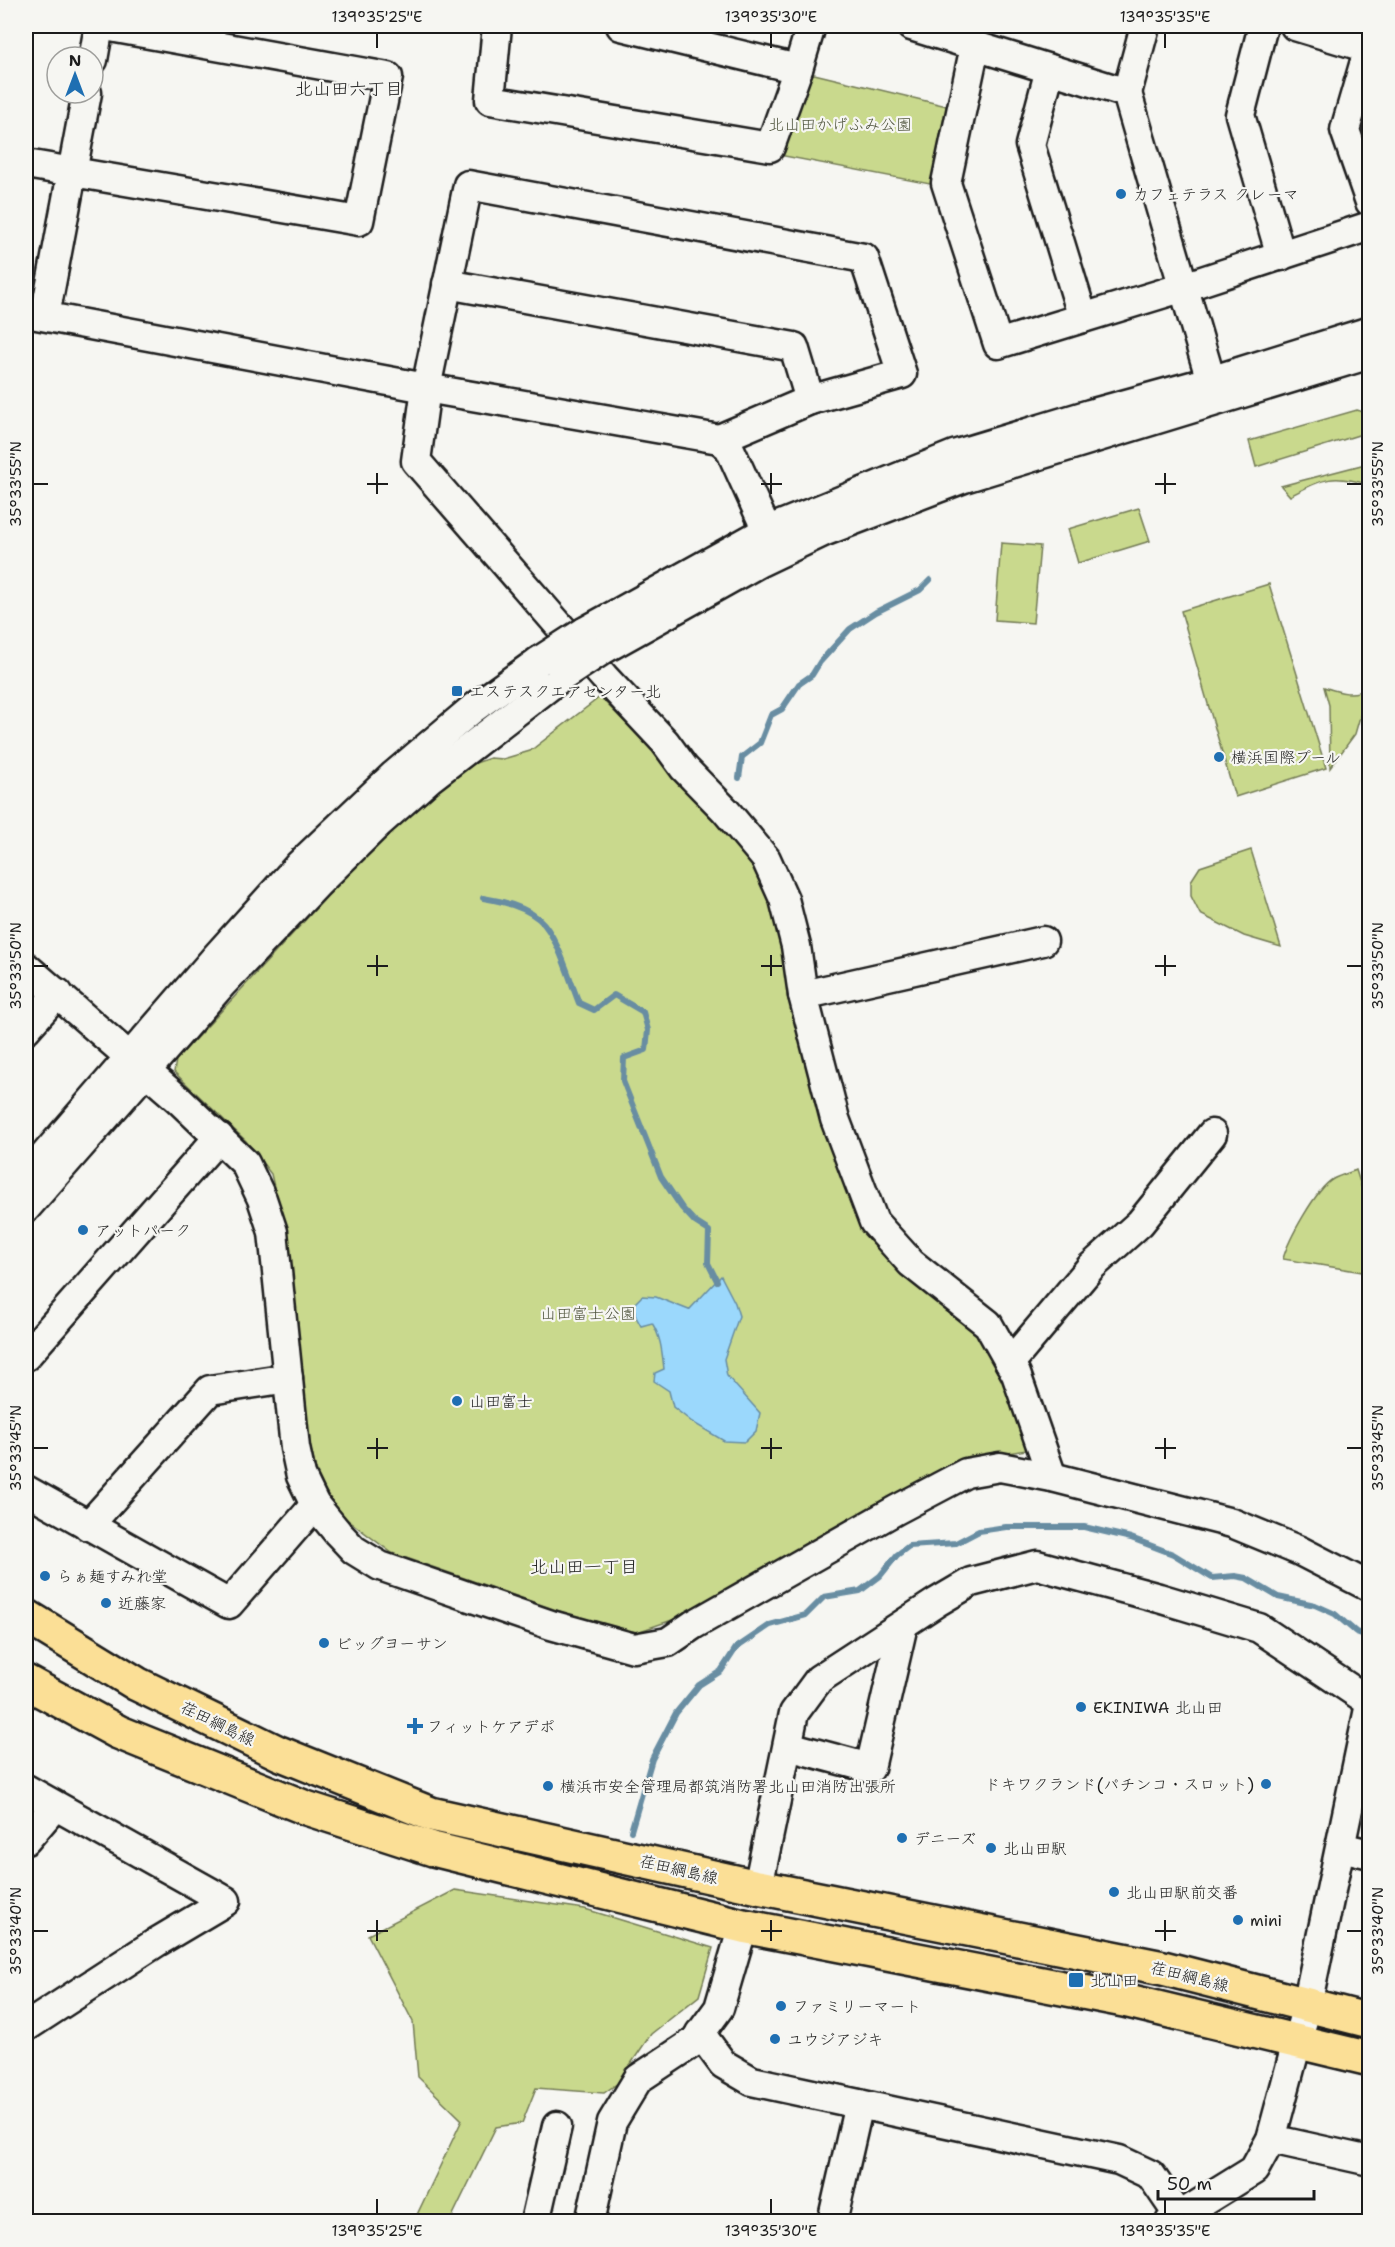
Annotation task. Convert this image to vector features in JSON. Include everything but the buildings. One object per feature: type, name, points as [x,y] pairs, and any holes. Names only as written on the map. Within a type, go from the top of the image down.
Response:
[{"type":"main road","name":"荏田綱島線","points":[[26,1616],[137,1684],[279,1753],[431,1814],[758,1887],[1163,1968],[1370,2021]]},
{"type":"main road","points":[[26,1682],[118,1732],[306,1808],[433,1849],[743,1926],[1124,2000],[1370,2060]]},
{"type":"street","points":[[96,45],[99,26]]},
{"type":"street","points":[[26,164],[359,221],[388,77],[105,26]]},
{"type":"street","points":[[497,26],[490,100],[770,147],[811,26]]},
{"type":"street","points":[[621,26],[798,69]]},
{"type":"street","points":[[911,26],[1127,93]]},
{"type":"street","points":[[1145,26],[1127,93],[1214,391]]},
{"type":"street","points":[[1263,26],[1240,116],[1281,256]]},
{"type":"street","points":[[1294,26],[1369,46],[1345,130],[1370,202]]},
{"type":"street","points":[[975,46],[946,183],[998,344],[1184,287],[1370,226]]},
{"type":"street","points":[[1050,69],[1030,145],[1083,318]]},
{"type":"street","points":[[85,105],[73,172],[35,314],[426,388],[719,439],[729,447],[772,542]]},
{"type":"street","points":[[719,439],[810,400],[902,374],[864,258],[468,185],[426,388],[416,461],[766,859],[784,898],[796,946],[803,995],[835,1119],[874,1222],[911,1263],[988,1324],[1016,1374],[1052,1478]]},
{"type":"street","points":[[447,284],[794,347],[810,400]]},
{"type":"street","points":[[1214,391],[1370,331]]},
{"type":"street","points":[[26,1208],[138,1065],[216,957],[299,865],[394,775],[471,710],[549,669],[594,640],[772,542],[954,455],[1090,414],[1214,391],[1370,354]]},
{"type":"street","points":[[803,995],[1043,941]]},
{"type":"street","points":[[26,967],[178,1099],[245,1163],[262,1199],[273,1232],[295,1448],[301,1476],[315,1505],[338,1533],[354,1550],[380,1566],[551,1625],[634,1648],[669,1642],[693,1625],[894,1511],[966,1473],[1000,1467],[1232,1523],[1300,1551],[1370,1587]]},
{"type":"street","points":[[26,1029],[58,993]]},
{"type":"street","points":[[26,1177],[138,1065]]},
{"type":"street","points":[[1010,1363],[1091,1267],[1140,1223],[1212,1134]]},
{"type":"street","points":[[26,1356],[219,1137]]},
{"type":"street","points":[[88,1526],[210,1390],[288,1378]]},
{"type":"street","points":[[26,1490],[229,1604],[315,1505]]},
{"type":"street","points":[[700,2033],[723,2064],[752,2081],[1119,2160],[1150,2175],[1174,2219],[1254,2170],[1271,2139],[1307,2005],[1370,1703],[1259,1628],[1037,1565],[971,1582],[853,1654],[819,1678],[794,1713],[758,1887]]},
{"type":"street","points":[[788,1746],[870,1768],[903,1625]]},
{"type":"street","points":[[26,1789],[226,1901],[26,2027]]},
{"type":"street","points":[[26,1840],[55,1806]]},
{"type":"street","points":[[1341,1847],[1370,1854]]},
{"type":"street","points":[[590,2222],[612,2122],[638,2079],[694,2042],[719,2008],[743,1926]]},
{"type":"street","points":[[832,2222],[859,2104]]},
{"type":"street","points":[[535,2222],[557,2126]]},
{"type":"street","points":[[1271,2139],[1370,2161]]},
{"type":"green space","name":"北山田かげふみ公園","points":[[806,72],[955,108],[935,185],[779,155]]},
{"type":"green space","points":[[1357,410],[1369,414],[1369,446],[1365,433],[1256,467],[1249,441]]},
{"type":"green space","points":[[1369,463],[1369,485],[1346,479],[1328,480],[1311,485],[1290,496],[1281,486]]},
{"type":"green space","points":[[1139,508],[1150,541],[1078,563],[1068,529]]},
{"type":"green space","points":[[1001,543],[1040,546],[1033,623],[995,620]]},
{"type":"green space","points":[[1269,584],[1326,768],[1235,797],[1181,611]]},
{"type":"green space","points":[[1324,687],[1346,693],[1368,689],[1355,734],[1330,768],[1329,705]]},
{"type":"green space","name":"山田富士公園","points":[[600,697],[676,774],[758,867],[783,919],[861,1214],[975,1327],[1003,1369],[1033,1449],[964,1460],[933,1473],[684,1616],[637,1632],[594,1623],[392,1553],[341,1515],[319,1481],[307,1434],[289,1250],[271,1174],[246,1141],[174,1072],[176,1060],[393,825],[464,767],[490,758],[503,759],[530,751]]},
{"type":"green space","points":[[1251,850],[1281,947],[1244,936],[1200,914],[1191,896],[1191,881],[1200,867]]},
{"type":"green space","points":[[1356,1170],[1369,1211],[1369,1273],[1283,1259],[1297,1228],[1319,1193],[1333,1179]]},
{"type":"green space","points":[[455,1890],[585,1909],[713,1948],[699,1996],[651,2034],[618,2083],[604,2093],[536,2088],[522,2123],[496,2127],[450,2221],[414,2221],[462,2120],[418,2077],[413,2022],[368,1935]]},
{"type":"water","points":[[721,1276],[739,1316],[724,1359],[727,1376],[760,1413],[756,1431],[745,1442],[724,1441],[692,1422],[673,1407],[669,1391],[654,1381],[655,1373],[664,1369],[657,1334],[652,1323],[641,1326],[635,1315],[635,1303],[642,1296],[656,1297],[689,1310]]},
{"type":"waterway","points":[[739,778],[742,757],[760,743],[771,715],[782,709],[799,684],[812,675],[820,662],[850,629],[876,612],[920,590],[930,580]]},
{"type":"waterway","points":[[483,898],[520,907],[533,914],[546,926],[557,946],[579,1003],[594,1010],[614,995],[643,1012],[648,1030],[646,1050],[624,1058],[623,1081],[661,1177],[682,1208],[695,1222],[709,1231],[708,1263],[717,1281]]},
{"type":"waterway","points":[[631,1831],[652,1759],[676,1713],[699,1685],[721,1671],[736,1648],[770,1625],[806,1615],[824,1597],[860,1591],[880,1576],[897,1555],[909,1546],[956,1543],[979,1531],[1006,1527],[1084,1527],[1131,1538],[1173,1554],[1212,1578],[1235,1576],[1246,1578],[1278,1597],[1315,1605],[1335,1614],[1356,1632],[1370,1637]]},
{"type":"place","name":"カフェテラス クレーマ","points":[[1121,194]]},
{"type":"place","name":"エステスクエアセンター北","points":[[457,691]]},
{"type":"place","name":"横浜国際プール","points":[[1219,757]]},
{"type":"place","name":"アットパーク","points":[[83,1230]]},
{"type":"place","name":"山田富士","points":[[457,1401]]},
{"type":"place","name":"らぁ麺すみれ堂","points":[[45,1576]]},
{"type":"place","name":"近藤家","points":[[106,1603]]},
{"type":"place","name":"ビッグヨーサン","points":[[324,1643]]},
{"type":"place","name":"EKINIWA 北山田","points":[[1081,1707]]},
{"type":"place","name":"フィットケアデポ","points":[[415,1726]]},
{"type":"place","name":"ドキワクランド(パチンコ・スロット)","points":[[1266,1784]]},
{"type":"place","name":"横浜市安全管理局都筑消防署北山田消防出張所","points":[[548,1786]]},
{"type":"place","name":"デニーズ","points":[[902,1838]]},
{"type":"place","name":"北山田駅","points":[[991,1848]]},
{"type":"place","name":"北山田駅前交番","points":[[1114,1892]]},
{"type":"place","name":"mini","points":[[1238,1920]]},
{"type":"place","name":"北山田","points":[[1076,1980]]},
{"type":"place","name":"ファミリーマート","points":[[781,2006]]},
{"type":"place","name":"ユウジアジキ","points":[[775,2039]]},
{"type":"district","name":"北山田六丁目","points":[[349,89]]},
{"type":"district","name":"北山田一丁目","points":[[584,1567]]}]
